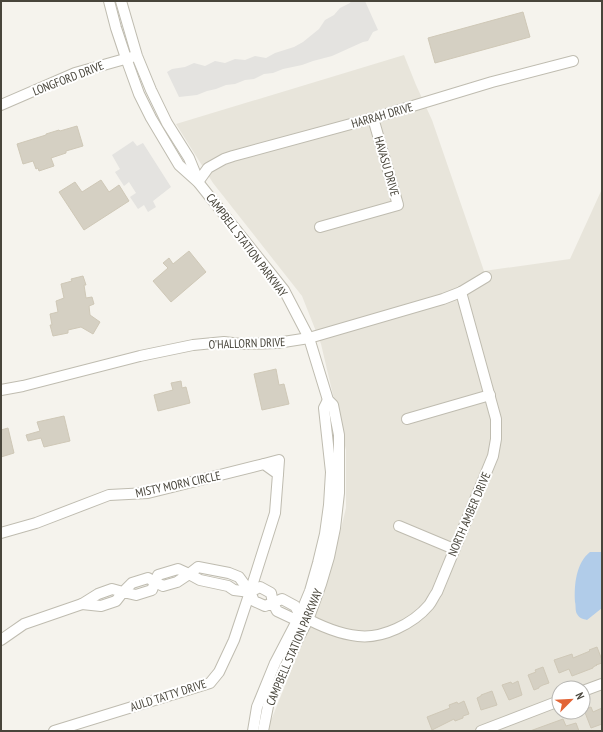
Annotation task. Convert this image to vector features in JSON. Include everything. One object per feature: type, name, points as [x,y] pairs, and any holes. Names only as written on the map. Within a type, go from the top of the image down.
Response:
[{"type":"street","name":"CAMPBELL STATION PARKWAY","points":[[109,1],[116,28],[139,94],[178,164],[198,182],[284,290],[309,338],[328,400],[333,405],[339,435],[339,493],[335,528],[329,557],[321,584],[304,617],[275,663],[257,707],[253,731]]},
{"type":"street","name":"CAMPBELL STATION PARKWAY","points":[[121,1],[137,56],[158,107],[174,136],[189,158],[198,182]]},
{"type":"street","name":"LONGFORD DRIVE","points":[[1,105],[75,73],[137,56]]},
{"type":"street","name":"HARRAH DRIVE","points":[[198,182],[208,168],[224,159],[373,118],[492,82],[573,61]]},
{"type":"street","name":"HAVASU DRIVE","points":[[320,227],[398,205],[373,118]]},
{"type":"street","name":"O'HALLORN DRIVE","points":[[1,390],[23,386],[140,356],[193,345],[224,342],[241,344],[277,343],[309,338],[461,292],[486,276]]},
{"type":"street","name":"NORTH AMBER DRIVE","points":[[304,617],[335,631],[358,636],[385,634],[400,628],[416,617],[428,605],[437,592],[493,456],[496,439],[496,419],[461,292]]},
{"type":"street","points":[[407,419],[490,395]]},
{"type":"street","name":"MISTY MORN CIRCLE","points":[[1,533],[36,523],[109,496],[148,493],[264,464],[278,474],[275,513],[250,592]]},
{"type":"street","points":[[399,526],[454,549]]},
{"type":"street","points":[[1,640],[24,624],[82,604],[98,594],[112,589],[123,592],[132,583],[148,578],[155,582],[158,575],[178,569],[188,574],[198,567],[229,573],[239,577],[250,592],[254,601],[265,606],[282,599],[295,606],[304,617]]},
{"type":"street","points":[[250,592],[260,587],[271,593],[273,603]]},
{"type":"street","name":"AULD TATTY DRIVE","points":[[54,731],[210,683],[219,672],[234,640],[250,592]]},
{"type":"street","name":"CAMPBELL STATION PARKWAY","points":[[263,731],[269,701],[299,637],[304,617]]},
{"type":"street","points":[[591,688],[602,684]]},
{"type":"street","points":[[482,731],[551,704]]},
{"type":"shaded area","points":[[351,1],[365,1],[378,30],[373,32],[368,41],[332,56],[273,73],[264,74],[254,79],[226,85],[197,95],[179,97],[167,72],[172,69],[185,67],[194,63],[205,66],[215,61],[225,63],[235,59],[245,60],[255,56],[266,58],[303,42],[319,29],[325,20],[334,15],[340,8]]},
{"type":"shaded area","points":[[404,55],[432,120],[484,271],[570,259],[602,189],[602,731],[247,731],[272,718],[330,573],[346,508],[346,450],[321,344],[302,296],[213,183],[176,124]]},
{"type":"shaded area","points":[[133,141],[137,146],[143,143],[171,187],[153,201],[156,207],[148,212],[144,205],[138,209],[130,197],[136,193],[129,182],[124,186],[115,172],[120,169],[112,155]]},
{"type":"water","points":[[590,552],[602,552],[602,608],[587,620],[583,619],[576,613],[575,589],[579,568],[585,557]]},
{"type":"building","points":[[523,12],[530,37],[435,63],[428,38]]},
{"type":"building","points":[[77,126],[83,146],[66,151],[66,153],[51,158],[54,166],[39,171],[38,168],[36,169],[33,161],[23,164],[17,144],[59,130]]},
{"type":"building","points":[[101,180],[109,192],[119,185],[129,201],[84,230],[59,192],[75,182],[82,192]]},
{"type":"building","points":[[189,251],[206,272],[171,302],[153,281],[168,268],[163,263],[169,258],[173,264]]},
{"type":"building","points":[[83,276],[86,285],[84,285],[86,298],[92,297],[94,304],[89,306],[90,315],[100,322],[93,334],[81,327],[68,330],[68,333],[53,336],[50,325],[52,325],[50,314],[58,312],[56,301],[64,298],[61,284],[72,281],[71,279]]},
{"type":"building","points":[[276,369],[279,385],[284,384],[289,404],[262,410],[254,374]]},
{"type":"building","points":[[181,381],[182,388],[186,387],[190,403],[158,411],[154,395],[173,390],[171,383]]},
{"type":"building","points":[[64,416],[70,441],[44,447],[41,438],[28,441],[26,435],[40,431],[37,422]]},
{"type":"building","points":[[8,428],[14,453],[1,457],[1,430]]},
{"type":"building","points":[[597,647],[602,663],[572,676],[569,669],[559,673],[554,660],[572,654],[573,658]]},
{"type":"building","points":[[543,667],[549,683],[534,690],[528,675]]},
{"type":"building","points":[[518,681],[522,695],[509,700],[502,685],[511,682],[512,684]]},
{"type":"building","points":[[492,691],[497,705],[481,710],[477,698]]},
{"type":"building","points":[[464,701],[469,714],[455,721],[454,719],[432,730],[427,717],[450,708],[449,705],[457,702],[458,704]]},
{"type":"building","points":[[591,707],[593,712],[602,708],[602,724],[591,728],[588,720],[591,720]]},
{"type":"building","points":[[563,720],[566,726],[576,723],[579,731],[530,731]]}]
